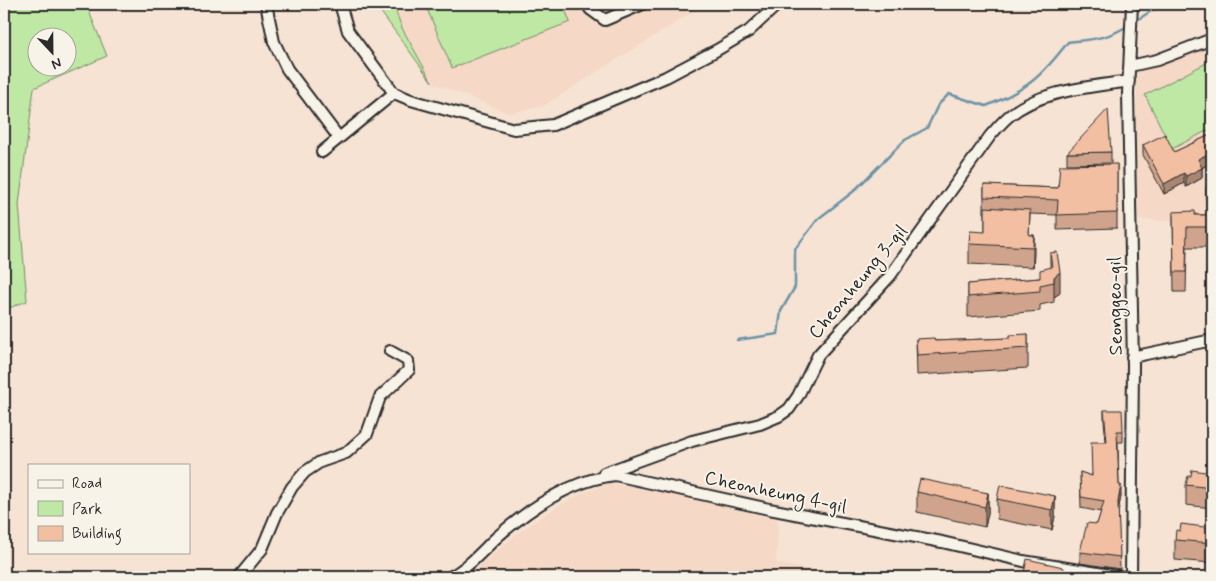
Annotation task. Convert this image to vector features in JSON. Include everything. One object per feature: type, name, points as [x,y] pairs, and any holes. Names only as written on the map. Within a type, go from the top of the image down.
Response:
[{"type":"street","points":[[266,4],[274,42],[287,69],[339,138]]},
{"type":"street","points":[[340,4],[348,31],[394,92],[411,100],[514,130],[553,125],[666,77],[749,31],[778,4]]},
{"type":"street","points":[[588,4],[590,9],[605,20],[643,4]]},
{"type":"street","name":"Seonggeo-gil","points":[[1131,577],[1132,357],[1129,81],[1132,8]]},
{"type":"street","points":[[1130,66],[1157,60],[1212,39]]},
{"type":"street","name":"Cheonheung 3-gil","points":[[594,478],[692,441],[760,424],[784,412],[798,396],[818,355],[890,276],[990,136],[1010,116],[1030,104],[1060,94],[1129,81]]},
{"type":"street","points":[[322,152],[394,92]]},
{"type":"street","points":[[1132,357],[1212,340]]},
{"type":"street","points":[[239,577],[262,549],[277,513],[292,487],[305,472],[320,462],[346,453],[367,434],[380,397],[409,370],[408,361],[390,351]]},
{"type":"street","name":"Cheonheung 4-gil","points":[[450,577],[524,516],[576,485],[594,478],[615,475],[636,478],[769,509],[942,542],[1023,561],[1123,577]]},
{"type":"shaded area","points":[[393,4],[705,4],[543,106],[509,113],[432,82],[402,28]]},
{"type":"shaded area","points":[[1212,45],[1212,224],[1136,219],[1137,72],[1143,68],[1151,67]]},
{"type":"shaded area","points":[[608,484],[655,489],[778,520],[776,563],[849,577],[467,577],[515,535],[547,513],[578,495]]},
{"type":"green space","points":[[4,4],[86,4],[107,56],[78,69],[78,28],[28,28],[28,78],[57,78],[34,88],[19,204],[27,301],[4,310]]},
{"type":"green space","points":[[375,4],[393,4],[402,28],[432,82]]},
{"type":"green space","points":[[425,4],[563,4],[570,22],[452,68]]},
{"type":"green space","points":[[1212,60],[1212,128],[1172,149],[1145,95]]},
{"type":"building","points":[[1108,109],[1111,152],[1067,153]]},
{"type":"building","points":[[1165,134],[1174,152],[1212,134],[1212,152],[1198,159],[1202,168],[1186,176],[1184,173],[1164,184],[1143,145]]},
{"type":"building","points":[[1117,164],[1117,213],[1057,215],[1058,200],[984,197],[984,185],[1058,188],[1060,165]]},
{"type":"building","points":[[1212,185],[1212,199],[1206,188]]},
{"type":"building","points":[[985,207],[1030,210],[1029,235],[1034,235],[1033,247],[969,244],[970,231],[985,232]]},
{"type":"building","points":[[1195,211],[1195,215],[1212,215],[1212,227],[1187,227],[1186,272],[1174,272],[1173,212]]},
{"type":"building","points":[[1057,252],[1060,272],[1054,277],[1054,282],[1040,285],[1040,291],[968,297],[968,284],[1040,278],[1040,270],[1052,267],[1050,253]]},
{"type":"building","points":[[1028,334],[1028,348],[917,355],[916,339],[934,338],[935,341],[1010,338],[1010,335]]},
{"type":"building","points":[[1104,410],[1122,410],[1123,431],[1117,431],[1119,485],[1121,485],[1118,502],[1120,557],[1080,552],[1087,523],[1097,524],[1104,501],[1081,497],[1080,472],[1092,476],[1091,442],[1107,442]]},
{"type":"building","points":[[1192,470],[1212,473],[1212,488],[1186,485]]},
{"type":"building","points":[[920,479],[988,493],[985,507],[917,492]]},
{"type":"building","points":[[1000,485],[1055,496],[1052,510],[997,499]]},
{"type":"building","points":[[1181,524],[1212,528],[1212,543],[1175,540],[1176,530],[1180,531]]},
{"type":"building","points":[[1027,559],[1063,567],[1065,571],[1064,577],[1023,577]]},
{"type":"waterway","points":[[1134,22],[1162,4]]},
{"type":"waterway","points":[[737,340],[778,334],[781,311],[795,287],[795,249],[818,219],[854,191],[905,140],[927,128],[938,105],[949,94],[986,106],[1013,94],[1033,81],[1068,42],[1107,36],[1129,25]]}]
